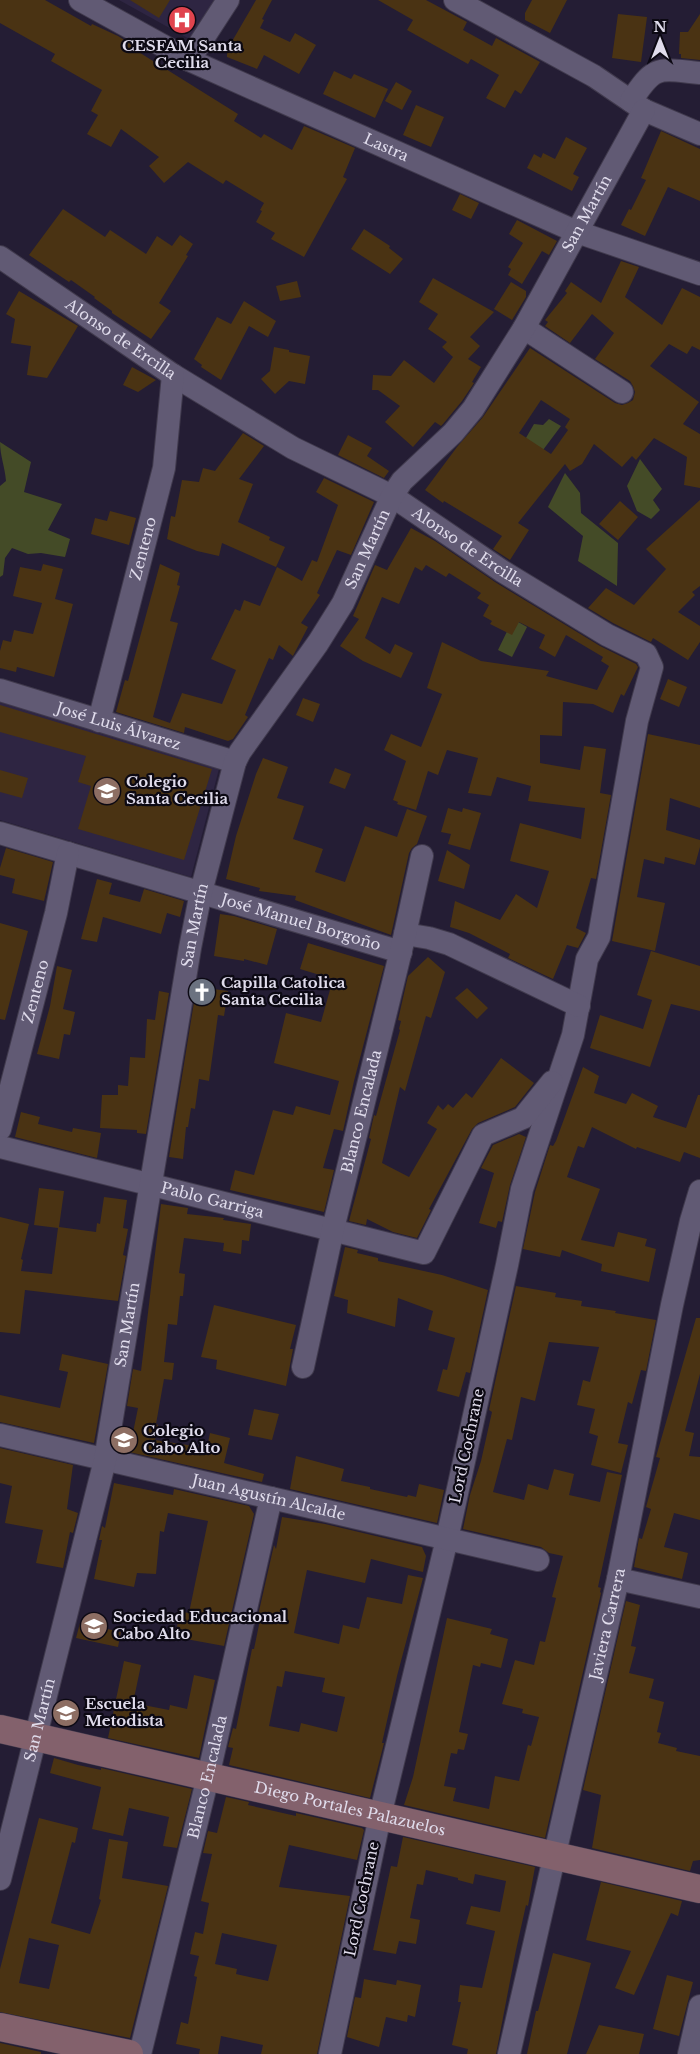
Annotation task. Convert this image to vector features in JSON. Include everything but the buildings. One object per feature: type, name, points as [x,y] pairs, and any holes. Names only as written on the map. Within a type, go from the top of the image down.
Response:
[{"type":"street","name":"Lastra","points":[[80,0],[189,60],[577,232],[700,274]]},
{"type":"street","points":[[189,60],[228,0]]},
{"type":"street","points":[[455,0],[594,76],[637,106],[700,134]]},
{"type":"street","name":"San Martín","points":[[0,1879],[34,1737],[105,1460],[149,1184],[201,892],[235,762],[251,735],[318,643],[343,603],[392,496],[414,468],[463,422],[524,328],[577,232],[637,106],[644,81],[655,73],[664,70],[700,73]]},
{"type":"street","name":"Alonso de Ercilla","points":[[0,257],[173,375],[293,448],[392,496],[502,570],[607,635],[646,654],[652,667],[637,721],[616,842]]},
{"type":"street","points":[[524,328],[622,392]]},
{"type":"street","name":"Zenteno","points":[[99,721],[164,468],[173,375]]},
{"type":"street","name":"José Luis Álvarez","points":[[0,690],[235,762]]},
{"type":"street","name":"José Manuel Borgoño","points":[[0,833],[201,892],[403,943],[430,938],[449,944],[579,1006]]},
{"type":"street","name":"Lord Cochrane","points":[[330,2054],[380,1816],[447,1539],[522,1189],[573,1035],[587,959],[599,937],[616,842]]},
{"type":"street","name":"Zenteno","points":[[0,1129],[56,913],[68,853]]},
{"type":"street","name":"Blanco Encalada","points":[[303,1367],[333,1229],[403,943],[422,856]]},
{"type":"street","name":"Pablo Garriga","points":[[0,1147],[424,1253],[483,1135],[523,1118],[563,1068]]},
{"type":"street","name":"Javiera Carrera","points":[[509,2054],[618,1579],[672,1305],[691,1221],[700,1192]]},
{"type":"street","name":"Juan Agustín Alcalde","points":[[0,1435],[538,1560]]},
{"type":"street","name":"Blanco Encalada","points":[[140,2054],[208,1777],[271,1498]]},
{"type":"street","points":[[618,1579],[700,1597]]},
{"type":"street","name":"Diego Portales Palazuelos","points":[[0,1729],[700,1889]]},
{"type":"street","points":[[689,2054],[700,2006]]},
{"type":"street","points":[[0,2027],[129,2054]]},
{"type":"shaded area","name":"CESFAM Santa Cecilia","points":[[119,0],[221,0],[193,41]]},
{"type":"shaded area","name":"Colegio Santa Cecilia","points":[[0,698],[221,761],[191,877],[0,820]]},
{"type":"green space","points":[[549,419],[561,426],[543,450],[523,443],[534,424],[543,425]]},
{"type":"green space","points":[[0,442],[31,462],[24,492],[62,504],[48,530],[70,539],[65,557],[41,553],[28,554],[12,548],[5,558],[3,575],[0,577],[0,486],[6,481]]},
{"type":"green space","points":[[640,459],[662,489],[653,500],[660,510],[651,519],[637,511],[627,486]]},
{"type":"green space","points":[[565,473],[580,493],[581,513],[618,543],[617,586],[578,561],[583,536],[548,507]]},
{"type":"green space","points":[[513,619],[527,627],[512,657],[498,650]]},
{"type":"place","name":"CESFAM Santa Cecilia","points":[[182,20]]},
{"type":"place","name":"Colegio Santa Cecilia","points":[[107,791]]},
{"type":"place","name":"Capilla Catolica Santa Cecilia","points":[[202,992]]},
{"type":"place","name":"Colegio Cabo Alto","points":[[124,1440]]},
{"type":"place","name":"Sociedad Educacional Cabo Alto","points":[[94,1626]]},
{"type":"place","name":"Escuela Metodista","points":[[66,1713]]}]
